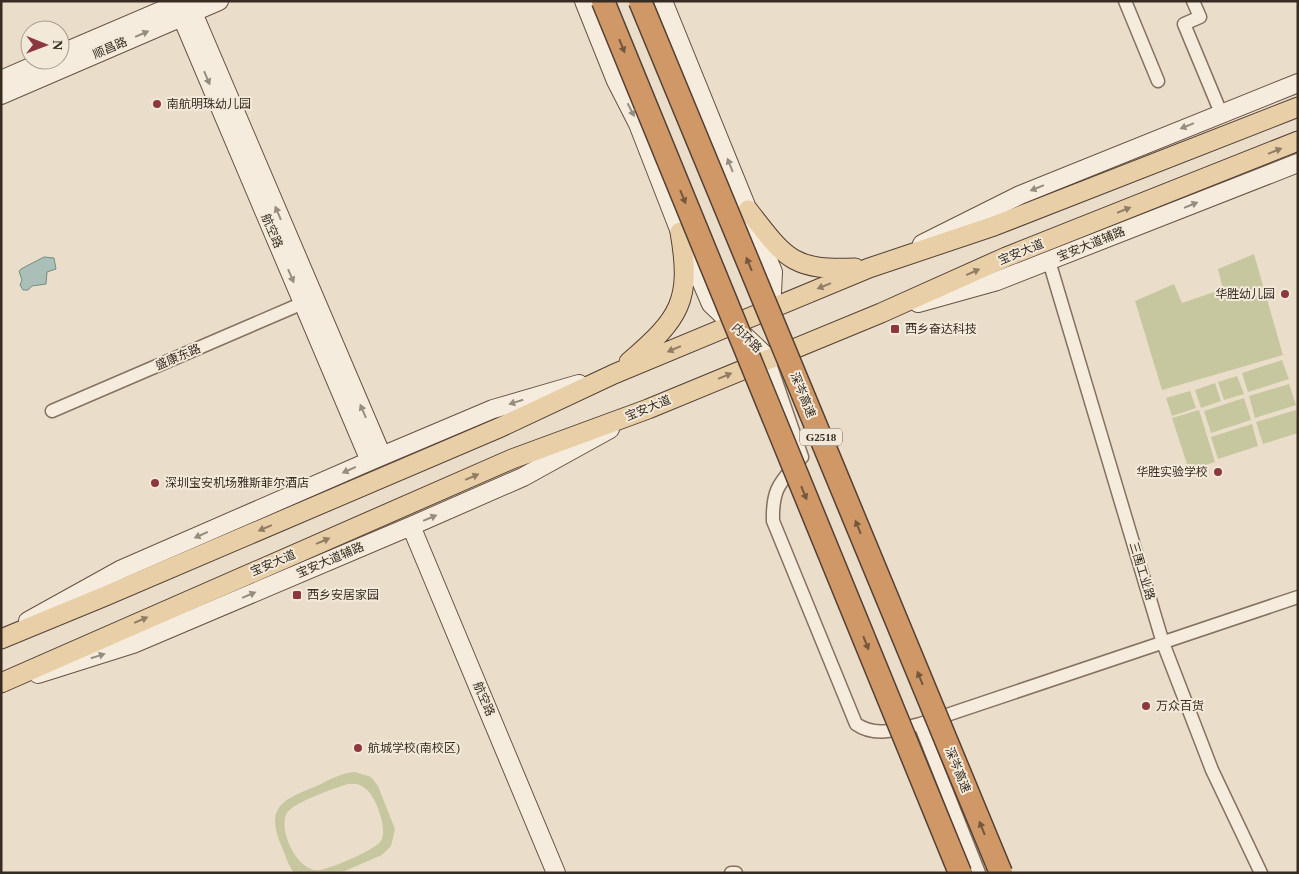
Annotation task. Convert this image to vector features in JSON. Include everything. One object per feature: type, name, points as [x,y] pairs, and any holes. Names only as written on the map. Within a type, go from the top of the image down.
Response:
[{"type":"highway","name":"G2518","points":[[603,1],[960,873]]},
{"type":"highway","name":"深岑高速","points":[[640,1],[1001,873]]},
{"type":"main road","name":"顺昌路","points":[[70,50],[183,6],[219,1]]},
{"type":"main road","name":"内环路","points":[[584,1],[616,81],[638,124],[680,232],[711,304],[768,358]]},
{"type":"main road","name":"内环路","points":[[663,1],[773,272],[768,358]]},
{"type":"main road","name":"顺昌路","points":[[1,95],[183,6]]},
{"type":"main road","name":"航空路","points":[[183,6],[303,303],[376,458]]},
{"type":"main road","name":"航空路","points":[[183,6],[376,458]]},
{"type":"main road","points":[[1,80],[24,70]]},
{"type":"main road","points":[[1,637],[103,597],[502,427],[614,374],[895,257],[1020,195],[1298,83]]},
{"type":"main road","points":[[895,257],[994,226],[1298,107]]},
{"type":"main road","name":"宝安大道","points":[[1,684],[512,459],[648,409],[881,313],[1006,257],[1298,142]]},
{"type":"main road","name":"宝安大道辅路","points":[[881,313],[997,281],[1298,163]]},
{"type":"main road","points":[[748,210],[781,252],[792,260],[817,268],[869,268]]},
{"type":"main road","points":[[1,637],[120,570],[376,458],[493,409],[614,374],[660,335],[676,313],[685,286],[686,270],[680,232]]},
{"type":"main road","name":"宝安大道辅路","points":[[1,684],[133,644],[411,526],[523,477],[648,409]]},
{"type":"main road","name":"航空路","points":[[411,526],[556,873]]},
{"type":"street","points":[[1125,1],[1158,81]]},
{"type":"street","points":[[1193,1],[1200,17],[1184,24],[1221,113]]},
{"type":"street","name":"三围工业路","points":[[1049,261],[1163,643],[1212,770],[1261,873]]},
{"type":"street","name":"盛康东路","points":[[52,411],[303,303]]},
{"type":"street","points":[[768,358],[802,457],[776,488],[772,502],[773,521],[856,724],[867,731],[885,732],[920,724],[1298,597]]},
{"type":"street","points":[[920,724],[979,873]]},
{"type":"street","points":[[731,873],[736,873]]},
{"type":"green space","points":[[1254,254],[1283,355],[1162,390],[1135,301],[1174,284],[1182,303],[1223,289],[1218,269]]},
{"type":"green space","points":[[1282,360],[1289,379],[1248,392],[1242,373]]},
{"type":"green space","points":[[1237,376],[1244,394],[1224,400],[1218,382]]},
{"type":"green space","points":[[1215,383],[1221,401],[1201,408],[1195,390]]},
{"type":"green space","points":[[1289,384],[1296,405],[1255,418],[1249,396]]},
{"type":"green space","points":[[1190,391],[1196,408],[1172,416],[1166,398]]},
{"type":"green space","points":[[1244,398],[1251,420],[1211,433],[1204,411]]},
{"type":"green space","points":[[1199,410],[1215,462],[1189,470],[1172,418]]},
{"type":"green space","points":[[1296,410],[1298,433],[1263,444],[1256,422]]},
{"type":"green space","points":[[1252,424],[1258,446],[1218,459],[1211,437]]},
{"type":"green space","points":[[355,772],[371,777],[378,786],[395,829],[391,846],[382,855],[340,873],[294,873],[276,831],[275,820],[277,812],[288,799],[336,777]],"holes":[[[348,784],[362,786],[374,799],[382,821],[383,836],[381,841],[362,854],[326,869],[312,869],[304,865],[297,858],[287,839],[285,829],[287,813],[306,800]]]},
{"type":"shaded area","points":[[44,257],[54,258],[56,269],[47,272],[46,284],[32,286],[28,290],[23,290],[20,285],[22,280],[19,271]]},
{"type":"place","name":"南航明珠幼儿园","points":[[157,104]]},
{"type":"place","name":"华胜幼儿园","points":[[1285,294]]},
{"type":"place","name":"西乡奋达科技","points":[[895,329]]},
{"type":"place","name":"华胜实验学校","points":[[1218,472]]},
{"type":"place","name":"深圳宝安机场雅斯菲尔酒店","points":[[155,483]]},
{"type":"place","name":"西乡安居家园","points":[[297,595]]},
{"type":"place","name":"万众百货","points":[[1146,706]]},
{"type":"place","name":"航城学校(南校区)","points":[[358,748]]}]
